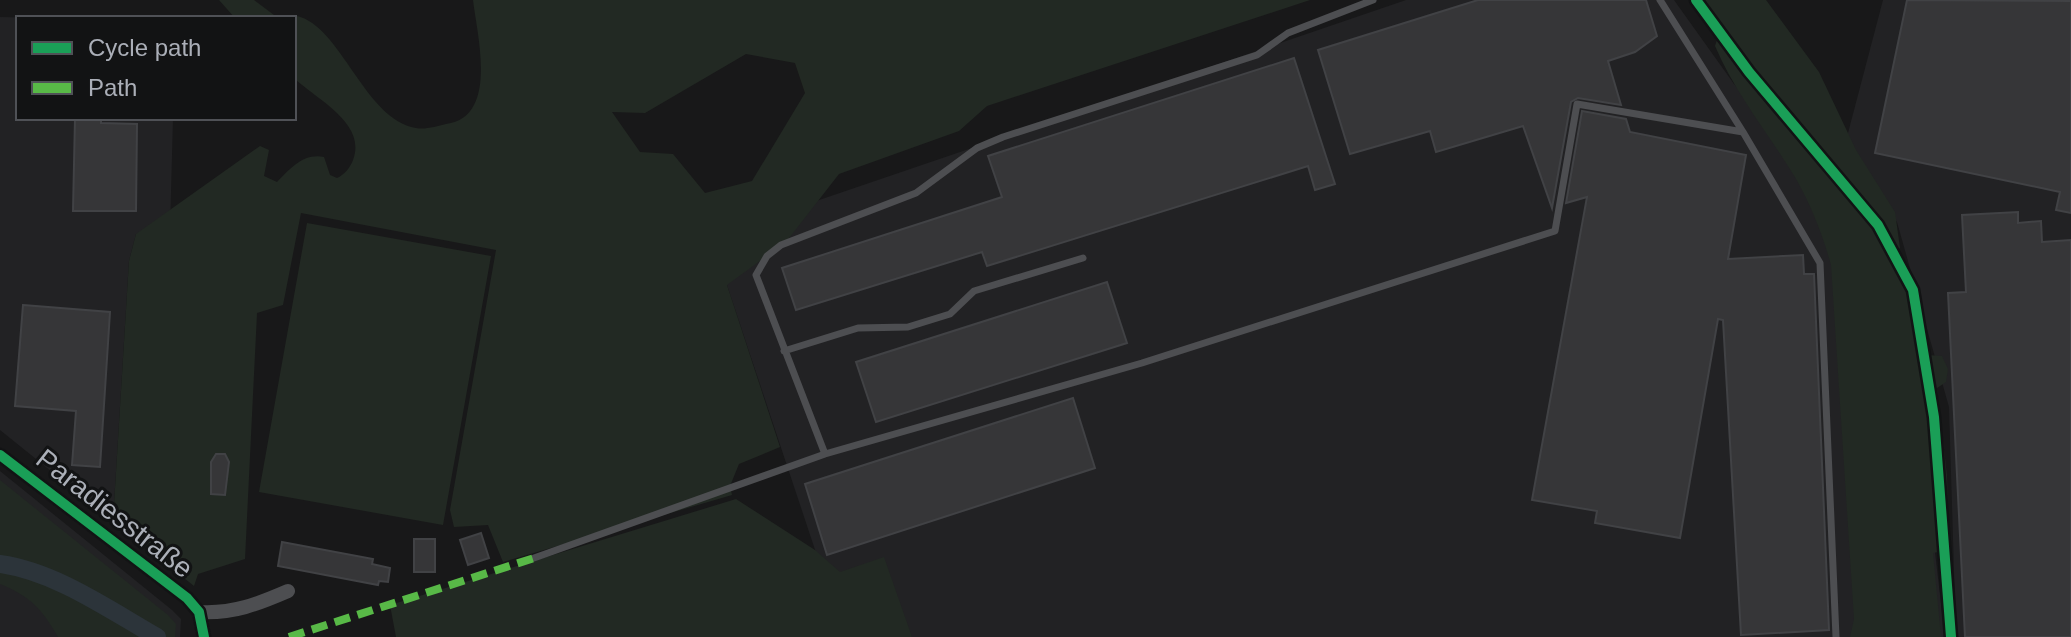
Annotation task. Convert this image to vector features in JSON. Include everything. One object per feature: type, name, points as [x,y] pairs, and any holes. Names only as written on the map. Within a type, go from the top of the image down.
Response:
[{"type":"street","name":"Paradiesstraße","points":[[0,455],[187,598],[199,612]]},
{"type":"street","points":[[204,637],[199,612],[222,613],[250,607],[288,591]]},
{"type":"lane","points":[[825,454],[756,275],[767,256],[781,245],[916,193],[977,148],[1003,137],[1257,55],[1288,33],[1373,0]]},
{"type":"lane","points":[[1660,0],[1820,263],[1836,637]]},
{"type":"lane","points":[[534,558],[825,454],[1142,363],[1555,231],[1577,104],[1743,132]]},
{"type":"lane","points":[[784,351],[858,328],[908,327],[950,314],[974,291],[1083,258]]},
{"type":"shaded area","points":[[219,0],[254,0],[275,16],[233,16]]},
{"type":"shaded area","points":[[473,0],[1310,0],[987,106],[959,131],[839,174],[786,242],[727,285],[780,447],[739,464],[730,486],[732,495],[503,562],[488,525],[454,527],[450,510],[496,250],[301,213],[283,305],[257,313],[245,559],[198,574],[194,586],[113,521],[129,261],[136,234],[260,146],[269,150],[264,176],[277,182],[298,163],[310,157],[324,157],[330,175],[337,178],[350,166],[355,147],[347,124],[296,80],[296,16],[313,23],[327,37],[382,109],[398,121],[416,128],[463,118],[473,107],[479,91],[480,53]],"holes":[[[746,54],[795,63],[805,93],[752,181],[705,193],[673,154],[640,152],[612,112],[645,113]]]},
{"type":"shaded area","points":[[1406,0],[1674,0],[1734,84],[1864,227],[1919,416],[1945,637],[844,637],[711,237]]},
{"type":"shaded area","points":[[1704,0],[1766,0],[1819,72],[1856,150],[1895,212],[1900,248],[1892,255],[1908,289],[1917,344],[1927,355],[1942,356],[1948,369],[1946,382],[1937,388],[1947,476],[1949,550],[1933,553],[1941,637],[1850,637],[1854,619],[1831,265],[1815,218],[1799,185],[1723,63],[1715,46],[1722,25]]},
{"type":"shaded area","points":[[1883,0],[2071,0],[2071,637],[1956,637],[1949,407],[1897,222],[1843,152]]},
{"type":"shaded area","points":[[0,17],[16,17],[16,120],[173,120],[170,230],[136,234],[129,261],[113,521],[0,430]]},
{"type":"shaded area","points":[[307,223],[491,256],[443,525],[259,492]]},
{"type":"shaded area","points":[[0,471],[172,610],[181,619],[180,637],[0,637]]},
{"type":"shaded area","points":[[0,480],[168,615],[176,624],[175,637],[58,637],[34,604],[0,584]]},
{"type":"shaded area","points":[[736,499],[815,550],[840,572],[884,557],[912,637],[396,637],[390,605]]},
{"type":"building","points":[[1478,0],[1646,0],[1657,36],[1635,52],[1608,61],[1621,105],[1578,98],[1571,102],[1552,208],[1523,126],[1436,152],[1430,131],[1350,154],[1318,50]]},
{"type":"building","points":[[1907,0],[2071,1],[2071,213],[2056,210],[2060,192],[1875,153]]},
{"type":"building","points":[[1294,58],[1335,184],[1315,190],[1308,166],[987,266],[982,252],[796,310],[782,268],[1002,197],[988,156]]},
{"type":"building","points":[[1582,111],[1626,119],[1630,132],[1746,155],[1728,259],[1803,255],[1804,274],[1814,274],[1829,630],[1741,635],[1723,320],[1718,319],[1680,538],[1595,523],[1597,511],[1532,500],[1587,197],[1566,203]]},
{"type":"building","points":[[75,120],[137,124],[136,211],[73,211]]},
{"type":"building","points":[[2018,212],[2018,223],[2041,221],[2042,242],[2071,240],[2071,637],[1965,637],[1948,293],[1966,292],[1962,215]]},
{"type":"building","points":[[1107,282],[1127,343],[876,422],[856,362]]},
{"type":"building","points":[[23,305],[110,312],[100,467],[72,465],[76,411],[15,406]]},
{"type":"building","points":[[1073,398],[1095,468],[827,555],[805,484]]},
{"type":"building","points":[[216,454],[225,454],[229,462],[225,495],[211,494],[211,462]]},
{"type":"building","points":[[481,533],[489,558],[468,565],[460,540]]},
{"type":"building","points":[[414,539],[435,539],[435,572],[414,572]]},
{"type":"building","points":[[282,542],[373,559],[372,564],[390,568],[388,582],[379,581],[378,585],[278,566]]},
{"type":"waterway","points":[[0,564],[21,568],[61,583],[157,637]]},
{"type":"marked path","points":[[289,637],[534,558]]},
{"type":"cycle path","points":[[1696,0],[1749,72],[1878,225],[1913,290],[1934,417],[1951,637]]},
{"type":"cycle path","points":[[0,455],[187,598],[199,612],[204,637]]}]
